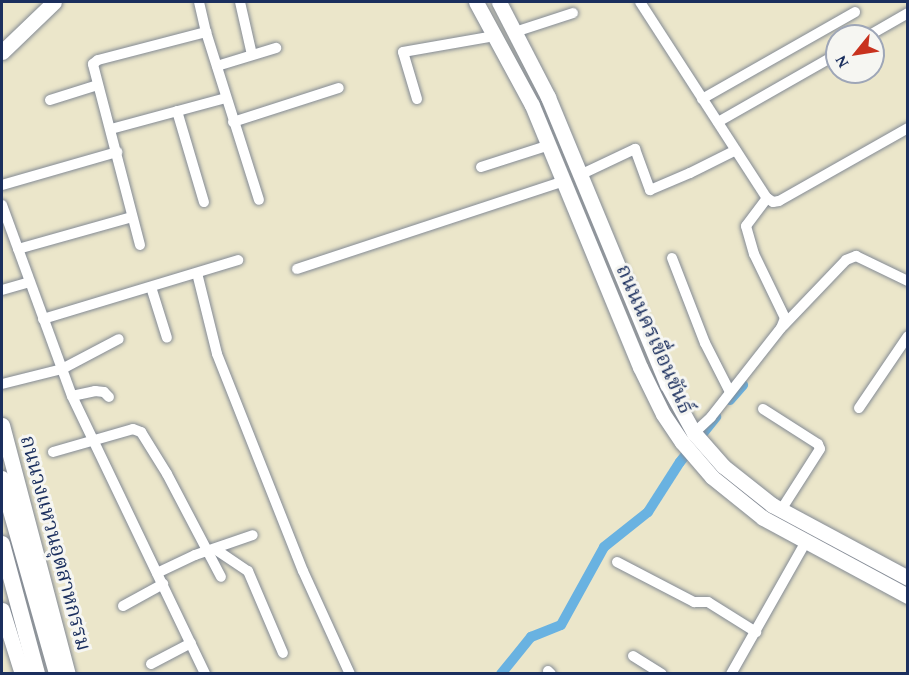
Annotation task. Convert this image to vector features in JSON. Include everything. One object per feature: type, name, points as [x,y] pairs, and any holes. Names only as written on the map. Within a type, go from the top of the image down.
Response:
[{"type":"main road","points":[[2,52],[54,2]]},
{"type":"main road","name":"ถนนนครเขื่อนขันธ์","points":[[476,2],[550,145],[640,367],[673,430],[692,454],[734,496],[763,518],[805,543],[908,596]]},
{"type":"main road","name":"ถนนนครเขื่อนขันธ์","points":[[499,2],[548,97],[582,174],[667,384],[698,438],[723,466],[781,510],[908,578]]},
{"type":"main road","points":[[599,264],[615,257]]},
{"type":"main road","name":"ถนนวงแหวนอุตสาหกรรม","points":[[2,425],[68,674]]},
{"type":"main road","name":"ถนนวงแหวนอุตสาหกรรม","points":[[2,479],[57,674]]},
{"type":"main road","points":[[2,544],[37,674]]},
{"type":"main road","points":[[2,610],[22,674]]},
{"type":"street","points":[[199,2],[233,122],[259,200]]},
{"type":"street","points":[[240,2],[252,55]]},
{"type":"street","points":[[640,2],[767,198],[773,202],[779,201],[908,128]]},
{"type":"street","points":[[702,99],[855,12]]},
{"type":"street","points":[[515,32],[573,13]]},
{"type":"street","points":[[885,26],[908,13]]},
{"type":"street","points":[[140,245],[98,85],[94,61],[206,32]]},
{"type":"street","points":[[417,99],[403,52],[495,36]]},
{"type":"street","points":[[217,66],[276,48]]},
{"type":"street","points":[[718,122],[825,61]]},
{"type":"street","points":[[50,100],[98,85]]},
{"type":"street","points":[[233,122],[339,88]]},
{"type":"street","points":[[111,129],[226,98]]},
{"type":"street","points":[[177,111],[204,202]]},
{"type":"street","points":[[481,168],[550,145]]},
{"type":"street","points":[[582,174],[635,149],[650,190],[736,150]]},
{"type":"street","points":[[2,185],[117,152]]},
{"type":"street","points":[[297,269],[565,181]]},
{"type":"street","points":[[767,198],[746,226],[754,254],[784,313],[781,328]]},
{"type":"street","points":[[2,204],[72,396],[205,674]]},
{"type":"street","points":[[18,249],[132,217]]},
{"type":"street","points":[[698,438],[730,392],[781,328],[846,260],[856,256],[908,281]]},
{"type":"street","points":[[672,258],[705,343],[730,392]]},
{"type":"street","points":[[43,319],[238,260]]},
{"type":"street","points":[[197,273],[217,354],[303,571],[350,674]]},
{"type":"street","points":[[2,290],[30,282]]},
{"type":"street","points":[[151,287],[167,338]]},
{"type":"street","points":[[859,408],[908,336]]},
{"type":"street","points":[[2,384],[62,369],[119,339]]},
{"type":"street","points":[[72,396],[95,391],[104,392],[109,397]]},
{"type":"street","points":[[763,410],[819,444],[820,449],[781,510]]},
{"type":"street","points":[[53,452],[91,439],[133,429],[141,432],[211,551],[220,577]]},
{"type":"street","points":[[157,573],[253,535]]},
{"type":"street","points":[[731,674],[805,543]]},
{"type":"street","points":[[211,551],[248,572],[284,653]]},
{"type":"street","points":[[617,562],[694,602],[708,602],[756,632]]},
{"type":"street","points":[[123,606],[163,584]]},
{"type":"street","points":[[151,664],[191,643]]},
{"type":"street","points":[[633,656],[662,674]]},
{"type":"waterway","points":[[730,400],[743,385]]},
{"type":"waterway","points":[[501,674],[531,637],[561,625],[604,547],[648,512],[680,462],[716,417]]}]
